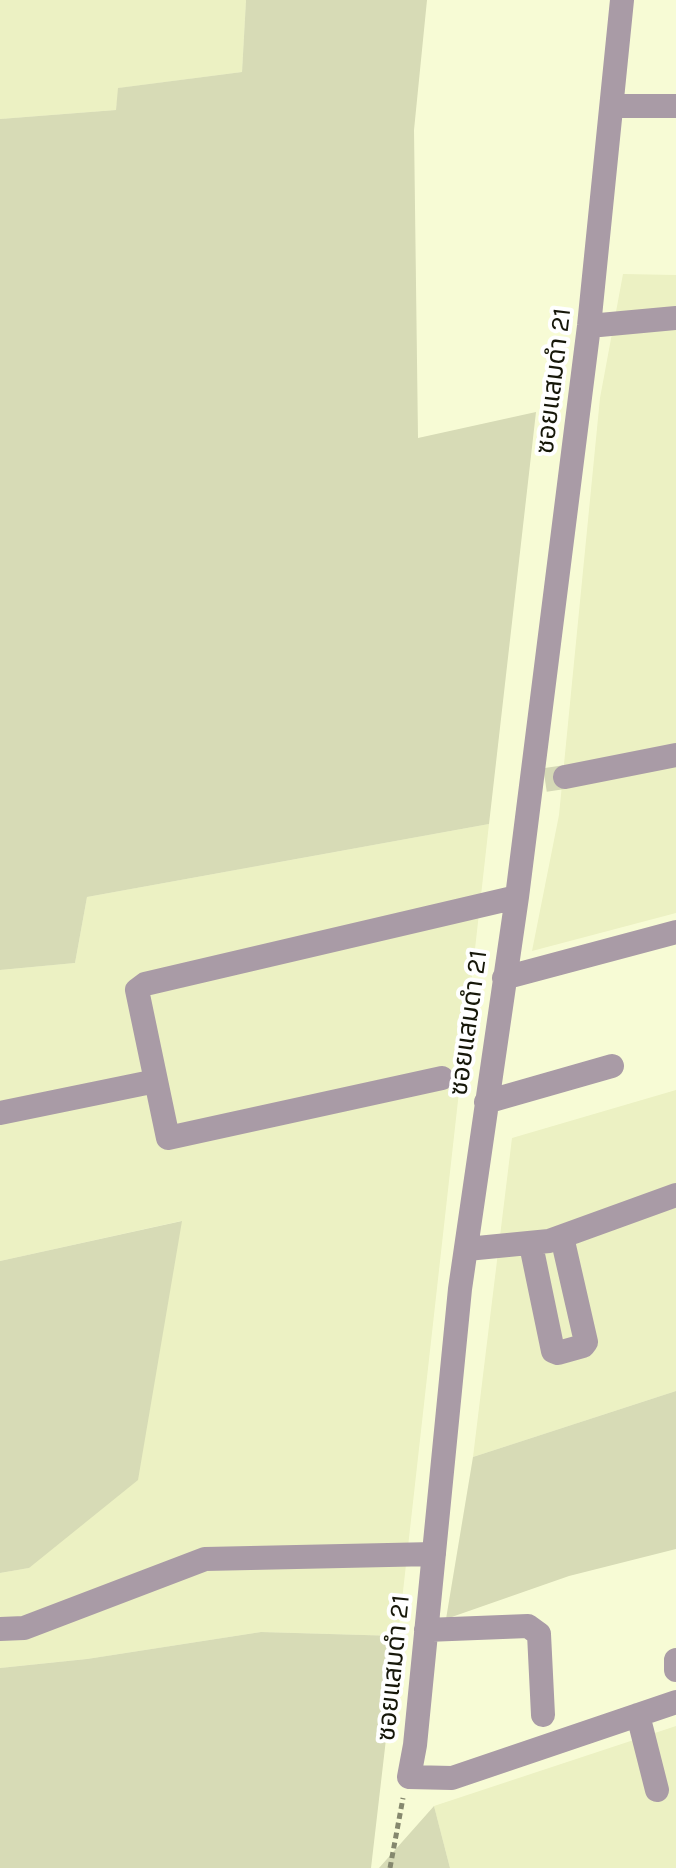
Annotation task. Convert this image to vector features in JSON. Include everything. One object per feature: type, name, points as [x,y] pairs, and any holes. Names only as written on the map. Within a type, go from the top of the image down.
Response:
[{"type":"street","name":"ซอยแสมดำ 21","points":[[622,0],[547,780],[517,897],[460,1289],[415,1745],[409,1777],[452,1778],[676,1702]]},
{"type":"street","points":[[613,106],[676,106]]},
{"type":"street","points":[[589,326],[676,318]]},
{"type":"street","points":[[547,780],[676,755]]},
{"type":"street","points":[[442,1078],[170,1138],[166,1136],[138,988],[142,984],[517,897]]},
{"type":"street","points":[[504,978],[676,932]]},
{"type":"street","points":[[486,1102],[612,1066]]},
{"type":"street","points":[[0,1113],[156,1081]]},
{"type":"street","points":[[467,1249],[531,1245],[562,1237],[676,1195]]},
{"type":"street","points":[[531,1245],[553,1351],[558,1353],[583,1346],[586,1342],[562,1237]]},
{"type":"street","points":[[0,1629],[24,1628],[205,1559],[434,1554]]},
{"type":"street","points":[[426,1630],[528,1626],[539,1634],[543,1715]]},
{"type":"street","points":[[676,1660],[676,1670]]},
{"type":"street","points":[[638,1715],[657,1790]]},
{"type":"path","points":[[390,1868],[397,1820],[409,1777]]},
{"type":"shaded area","points":[[0,0],[246,0],[242,72],[119,88],[116,110],[0,119]]},
{"type":"shaded area","points":[[246,0],[427,0],[414,130],[418,438],[536,412],[489,824],[87,897],[75,963],[0,970],[0,119],[116,110],[118,88],[242,72]]},
{"type":"shaded area","points":[[623,274],[676,275],[676,913],[532,951],[559,815],[600,398]]},
{"type":"shaded area","points":[[489,824],[398,1636],[261,1632],[87,1659],[0,1668],[0,1573],[29,1568],[181,1221],[0,1261],[0,970],[75,963],[87,897]]},
{"type":"shaded area","points":[[676,1090],[676,1391],[473,1457],[512,1138]]},
{"type":"shaded area","points":[[182,1221],[138,1480],[29,1568],[0,1573],[0,1261]]},
{"type":"shaded area","points":[[676,1391],[676,1549],[569,1576],[446,1619],[473,1457]]},
{"type":"shaded area","points":[[261,1632],[398,1636],[371,1868],[0,1868],[0,1668],[87,1659]]},
{"type":"shaded area","points":[[676,1726],[676,1868],[450,1868],[434,1806]]},
{"type":"shaded area","points":[[434,1806],[450,1868],[379,1868]]},
{"type":"tunnel","points":[[545,780],[565,777]]}]
